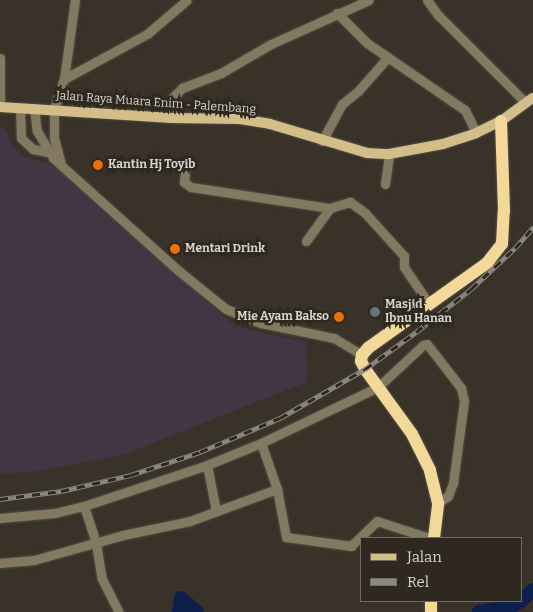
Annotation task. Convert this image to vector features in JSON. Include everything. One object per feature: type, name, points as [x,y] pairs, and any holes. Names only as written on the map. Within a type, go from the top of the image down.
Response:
[{"type":"highway","points":[[434,537],[438,503],[430,470],[412,434],[361,361],[362,355],[368,348],[487,263],[502,244],[504,211],[501,121]]},
{"type":"main road","name":"Jalan Raya Muara Enim - Palembang","points":[[0,107],[172,118],[240,119],[270,124],[367,153],[390,154],[443,144],[476,133],[501,121],[529,100]]},
{"type":"street","points":[[62,164],[54,138],[54,109],[64,80],[75,0]]},
{"type":"street","points":[[64,80],[147,34],[187,0]]},
{"type":"street","points":[[172,118],[173,97],[182,88],[221,73],[271,44],[369,0]]},
{"type":"street","points":[[427,0],[438,15],[529,100]]},
{"type":"street","points":[[337,13],[367,43],[465,110],[476,133]]},
{"type":"street","points":[[322,141],[342,104],[359,90],[388,57]]},
{"type":"street","points":[[0,58],[0,107]]},
{"type":"street","points":[[20,108],[21,138],[33,149],[48,152]]},
{"type":"street","points":[[34,108],[37,131],[48,152],[179,271],[226,309],[261,323],[334,338],[362,355]]},
{"type":"street","points":[[385,184],[390,154]]},
{"type":"street","points":[[186,163],[186,185],[330,208],[350,202],[365,213],[404,256],[404,267],[429,304]]},
{"type":"street","points":[[306,241],[330,208]]},
{"type":"street","points":[[0,518],[55,513],[84,506],[207,465],[261,443],[378,387],[423,345],[427,344],[460,388],[464,401],[453,483],[448,496],[438,503]]},
{"type":"street","points":[[261,443],[277,490],[286,536],[351,546],[376,521],[426,537]]},
{"type":"street","points":[[207,465],[216,511]]},
{"type":"street","points":[[0,563],[34,560],[123,535],[190,521],[277,490]]},
{"type":"street","points":[[84,506],[96,543],[102,579],[119,612]]},
{"type":"shaded area","points":[[0,127],[5,129],[11,142],[10,144],[23,156],[55,166],[229,321],[248,330],[306,342],[307,382],[123,455],[39,471],[0,474]]},
{"type":"waterway","points":[[523,599],[533,590]]},
{"type":"waterway","points":[[179,612],[181,598],[197,612]]},
{"type":"waterway","points":[[479,612],[511,607],[519,602]]},
{"type":"railway","points":[[0,499],[61,491],[131,475],[200,452],[280,418],[365,369],[416,332],[471,289],[515,248],[533,227]]},
{"type":"place","name":"Kantin Hj Toyib","points":[[98,165]]},
{"type":"place","name":"Mentari Drink","points":[[175,249]]},
{"type":"place","name":"Masjid Ibnu Hanan","points":[[375,312]]},
{"type":"place","name":"Mie Ayam Bakso","points":[[339,317]]}]
